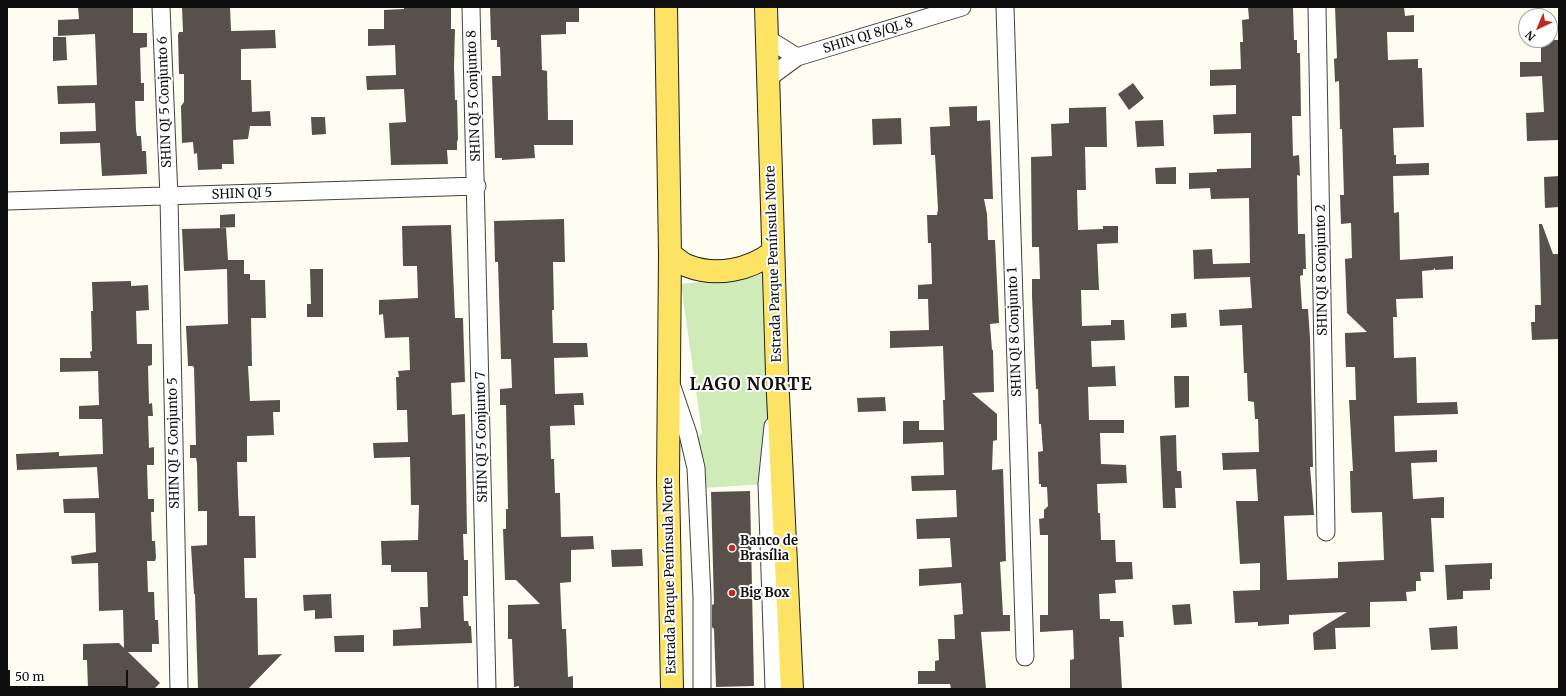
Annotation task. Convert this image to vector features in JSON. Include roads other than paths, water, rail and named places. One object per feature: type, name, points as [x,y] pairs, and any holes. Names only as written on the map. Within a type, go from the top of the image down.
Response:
[{"type":"main road","name":"Estrada Parque Península Norte","points":[[666,7],[670,254],[668,480],[672,689]]},
{"type":"main road","name":"Estrada Parque Península Norte","points":[[766,7],[770,77],[777,374],[792,689]]},
{"type":"main road","points":[[670,254],[687,266],[704,271],[717,272],[753,266],[773,252]]},
{"type":"street","name":"SHIN QI 5 Conjunto 6","points":[[162,7],[169,197]]},
{"type":"street","name":"SHIN QI 5 Conjunto 8","points":[[471,7],[477,186]]},
{"type":"street","name":"SHIN QI 8/QL 8","points":[[770,77],[797,57],[962,7]]},
{"type":"street","name":"SHIN QI 8 Conjunto 1","points":[[1006,7],[1025,657]]},
{"type":"street","name":"SHIN QI 8 Conjunto 2","points":[[1317,7],[1326,532]]},
{"type":"street","points":[[768,39],[797,57]]},
{"type":"street","name":"SHIN QI 5","points":[[7,201],[477,186]]},
{"type":"street","name":"SHIN QI 5 Conjunto 7","points":[[477,186],[487,689]]},
{"type":"street","name":"SHIN QI 5 Conjunto 5","points":[[169,197],[179,689]]},
{"type":"street","points":[[774,689],[767,484],[777,374]]},
{"type":"street","points":[[668,378],[688,434],[696,468],[702,597],[702,689]]},
{"type":"place","name":"Banco de Brasília","points":[[732,548]]},
{"type":"place","name":"Big Box","points":[[732,593]]},
{"type":"district","name":"LAGO NORTE","points":[[751,385]]}]
